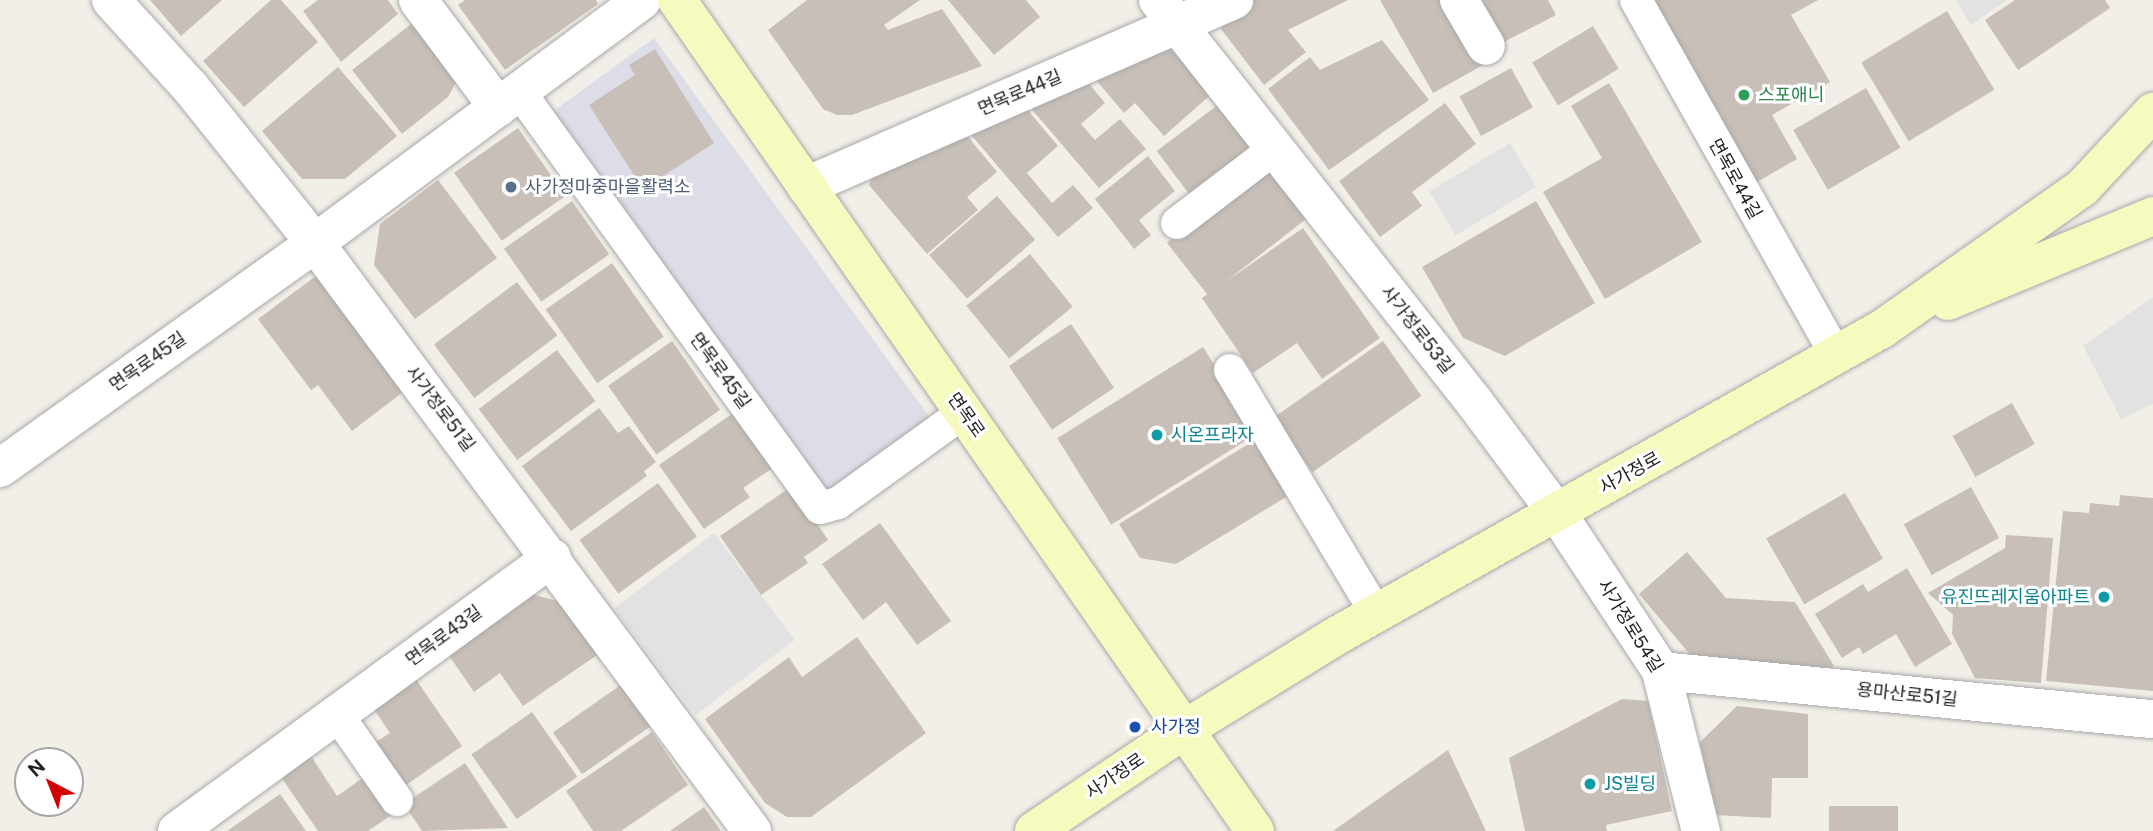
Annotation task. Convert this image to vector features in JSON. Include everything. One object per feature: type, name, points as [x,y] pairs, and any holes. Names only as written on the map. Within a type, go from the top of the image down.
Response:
[{"type":"main road","name":"면목로","points":[[677,0],[1255,831]]},
{"type":"main road","points":[[2082,187],[2153,112]]},
{"type":"main road","points":[[1882,329],[2082,187],[2153,132]]},
{"type":"main road","points":[[1882,329],[2153,216]]},
{"type":"main road","name":"사가정로","points":[[1034,831],[1185,729],[1376,613],[1837,357],[1882,329]]},
{"type":"street","name":"사가정로51길","points":[[111,0],[190,87],[315,243],[552,558],[752,831]]},
{"type":"street","name":"면목로45길","points":[[418,0],[508,99]]},
{"type":"street","name":"면목로45길","points":[[0,468],[315,243],[642,0]]},
{"type":"street","name":"면목로44길","points":[[806,186],[1167,13],[1234,0]]},
{"type":"street","points":[[1459,0],[1486,46]]},
{"type":"street","name":"사가정로53길","points":[[1167,13],[1557,513]]},
{"type":"street","name":"사가정로54길","points":[[1557,513],[1661,671],[1701,831]]},
{"type":"street","name":"면목로43길","points":[[189,828],[337,714],[552,558]]},
{"type":"street","name":"용마산로51길","points":[[1661,671],[2153,719]]},
{"type":"lane","name":"면목로44길","points":[[1636,0],[1837,357]]},
{"type":"lane","name":"면목로45길","points":[[508,99],[820,508],[838,503],[964,412]]},
{"type":"lane","points":[[1177,223],[1274,149]]},
{"type":"lane","points":[[1230,370],[1376,613]]},
{"type":"lane","points":[[337,714],[397,800]]},
{"type":"shaded area","points":[[1956,0],[2007,0],[1971,25]]},
{"type":"shaded area","points":[[654,38],[931,420],[824,498],[546,116]]},
{"type":"shaded area","points":[[1510,143],[1536,187],[1456,235],[1429,191]]},
{"type":"shaded area","points":[[2153,297],[2153,404],[2121,419],[2083,346]]},
{"type":"shaded area","points":[[714,533],[795,640],[695,715],[614,608]]},
{"type":"building","points":[[150,0],[222,0],[181,36]]},
{"type":"building","points":[[271,0],[281,0],[318,42],[244,107],[203,61]]},
{"type":"building","points":[[318,0],[388,0],[398,14],[341,62],[303,11]]},
{"type":"building","points":[[465,0],[596,0],[598,4],[505,70],[458,5]]},
{"type":"building","points":[[807,0],[920,0],[884,25],[888,30],[942,9],[982,66],[852,115],[837,115],[823,109],[768,30]]},
{"type":"building","points":[[948,0],[1026,0],[1040,17],[994,55]]},
{"type":"building","points":[[1250,0],[1348,0],[1288,30],[1306,52],[1264,85],[1221,29],[1228,10]]},
{"type":"building","points":[[1380,0],[1447,0],[1483,65],[1433,93]]},
{"type":"building","points":[[1480,0],[1548,0],[1556,15],[1502,43]]},
{"type":"building","points":[[1645,0],[1818,0],[1791,15],[1830,82],[1772,115],[1797,159],[1752,185]]},
{"type":"building","points":[[2015,0],[2105,0],[2110,8],[2018,70],[1985,20]]},
{"type":"building","points":[[1947,11],[1994,90],[1909,141],[1861,63]]},
{"type":"building","points":[[415,21],[459,77],[448,97],[402,134],[352,70]]},
{"type":"building","points":[[1593,26],[1619,69],[1558,105],[1532,63]]},
{"type":"building","points":[[1382,40],[1429,100],[1329,170],[1268,89],[1310,57],[1320,70]]},
{"type":"building","points":[[1177,45],[1216,90],[1164,136],[1135,103],[1124,113],[1090,73]]},
{"type":"building","points":[[655,49],[714,143],[643,189],[589,105],[635,75],[629,65]]},
{"type":"building","points":[[338,67],[397,136],[345,179],[302,179],[262,131]]},
{"type":"building","points":[[1511,68],[1533,107],[1481,136],[1459,97]]},
{"type":"building","points":[[1081,74],[1105,103],[1081,124],[1095,140],[1120,119],[1146,149],[1099,188],[1023,99]]},
{"type":"building","points":[[1609,83],[1702,242],[1605,299],[1543,192],[1602,158],[1571,106]]},
{"type":"building","points":[[1866,88],[1900,148],[1828,190],[1793,130]]},
{"type":"building","points":[[1227,98],[1264,147],[1193,200],[1157,151]]},
{"type":"building","points":[[1020,101],[1058,146],[1027,173],[1052,203],[1073,185],[1093,208],[1058,237],[962,124]]},
{"type":"building","points":[[1445,103],[1476,144],[1412,192],[1422,206],[1380,237],[1339,181]]},
{"type":"building","points":[[960,127],[997,172],[967,197],[978,210],[927,254],[869,185],[878,159]]},
{"type":"building","points":[[518,128],[566,196],[502,241],[454,173]]},
{"type":"building","points":[[1148,156],[1175,191],[1139,220],[1151,235],[1134,249],[1095,199]]},
{"type":"building","points":[[1274,159],[1315,212],[1208,296],[1167,243]]},
{"type":"building","points":[[438,180],[497,258],[415,319],[374,265],[380,224]]},
{"type":"building","points":[[997,196],[1035,240],[967,299],[929,255]]},
{"type":"building","points":[[572,201],[609,254],[541,302],[504,249]]},
{"type":"building","points":[[1536,201],[1595,303],[1505,356],[1463,338],[1422,267]]},
{"type":"building","points":[[1303,228],[1380,338],[1322,379],[1297,343],[1253,373],[1202,298]]},
{"type":"building","points":[[1030,254],[1073,307],[1009,358],[966,306]]},
{"type":"building","points":[[612,263],[664,337],[597,383],[546,309]]},
{"type":"building","points":[[324,270],[411,386],[352,431],[318,385],[311,390],[258,319]]},
{"type":"building","points":[[517,282],[557,336],[474,398],[434,345]]},
{"type":"building","points":[[1071,324],[1114,388],[1052,430],[1009,366]]},
{"type":"building","points":[[672,341],[720,410],[656,455],[608,386]]},
{"type":"building","points":[[1383,341],[1421,396],[1312,472],[1274,417]]},
{"type":"building","name":"시온프라자","points":[[1203,347],[1257,434],[1111,525],[1057,438]]},
{"type":"building","points":[[557,350],[596,401],[517,460],[479,409]]},
{"type":"building","points":[[2012,403],[2035,444],[1975,477],[1953,436]]},
{"type":"building","points":[[599,408],[618,433],[629,426],[656,462],[644,471],[647,476],[571,531],[522,466]]},
{"type":"building","points":[[736,411],[774,467],[743,488],[750,497],[704,529],[659,465]]},
{"type":"building","points":[[1258,438],[1291,494],[1176,564],[1140,558],[1119,524]]},
{"type":"building","points":[[658,483],[697,536],[618,593],[580,540]]},
{"type":"building","points":[[792,486],[828,540],[804,557],[808,563],[761,595],[720,536]]},
{"type":"building","points":[[1971,487],[1999,538],[1932,575],[1904,524]]},
{"type":"building","points":[[1845,493],[1883,559],[1804,604],[1766,538]]},
{"type":"building","name":"유진뜨레지움아파트","points":[[2120,495],[2153,498],[2153,691],[2046,681],[2063,511],[2089,513],[2090,503],[2119,506]]},
{"type":"building","points":[[880,523],[951,621],[917,645],[886,602],[863,620],[822,564]]},
{"type":"building","points":[[2006,535],[2053,538],[2041,683],[1975,678],[1952,634],[1953,615],[1928,593],[2005,548]]},
{"type":"building","points":[[1687,552],[1726,598],[1795,602],[1834,666],[1813,678],[1693,658],[1639,594]]},
{"type":"building","points":[[1907,568],[1952,644],[1915,667],[1896,634],[1863,654],[1859,647],[1842,658],[1815,614],[1863,584],[1868,592]]},
{"type":"building","points":[[528,593],[560,602],[597,655],[523,706],[500,673],[474,692],[446,651]]},
{"type":"building","points":[[857,637],[926,733],[811,817],[787,817],[765,803],[705,719],[789,657],[802,677]]},
{"type":"building","points":[[415,678],[462,746],[406,785],[376,742],[390,733],[373,708]]},
{"type":"building","points":[[625,682],[654,724],[582,774],[553,732]]},
{"type":"building","name":"JS빌딩","points":[[1622,699],[1648,701],[1672,811],[1606,825],[1607,831],[1525,831],[1509,758]]},
{"type":"building","points":[[1737,706],[1808,714],[1808,778],[1772,778],[1771,818],[1715,815],[1700,742]]},
{"type":"building","points":[[532,712],[577,777],[517,819],[471,754]]},
{"type":"building","points":[[652,732],[688,785],[621,831],[593,831],[566,791]]},
{"type":"building","points":[[1448,750],[1486,831],[1333,831],[1347,821]]},
{"type":"building","points":[[311,756],[337,796],[367,775],[393,814],[368,831],[318,831],[281,777]]},
{"type":"building","points":[[465,763],[508,828],[422,831],[404,804]]},
{"type":"building","points":[[280,794],[306,831],[227,831]]},
{"type":"building","points":[[1829,806],[1898,806],[1898,831],[1829,831]]},
{"type":"building","points":[[704,807],[721,831],[670,831]]},
{"type":"place","name":"스포애니","points":[[1744,95]]},
{"type":"place","name":"사가정마중마을활력소","points":[[511,187]]},
{"type":"place","name":"시온프라자","points":[[1157,435]]},
{"type":"place","name":"유진뜨레지움아파트","points":[[2104,597]]},
{"type":"place","name":"사가정","points":[[1135,727]]},
{"type":"place","name":"JS빌딩","points":[[1590,784]]}]
